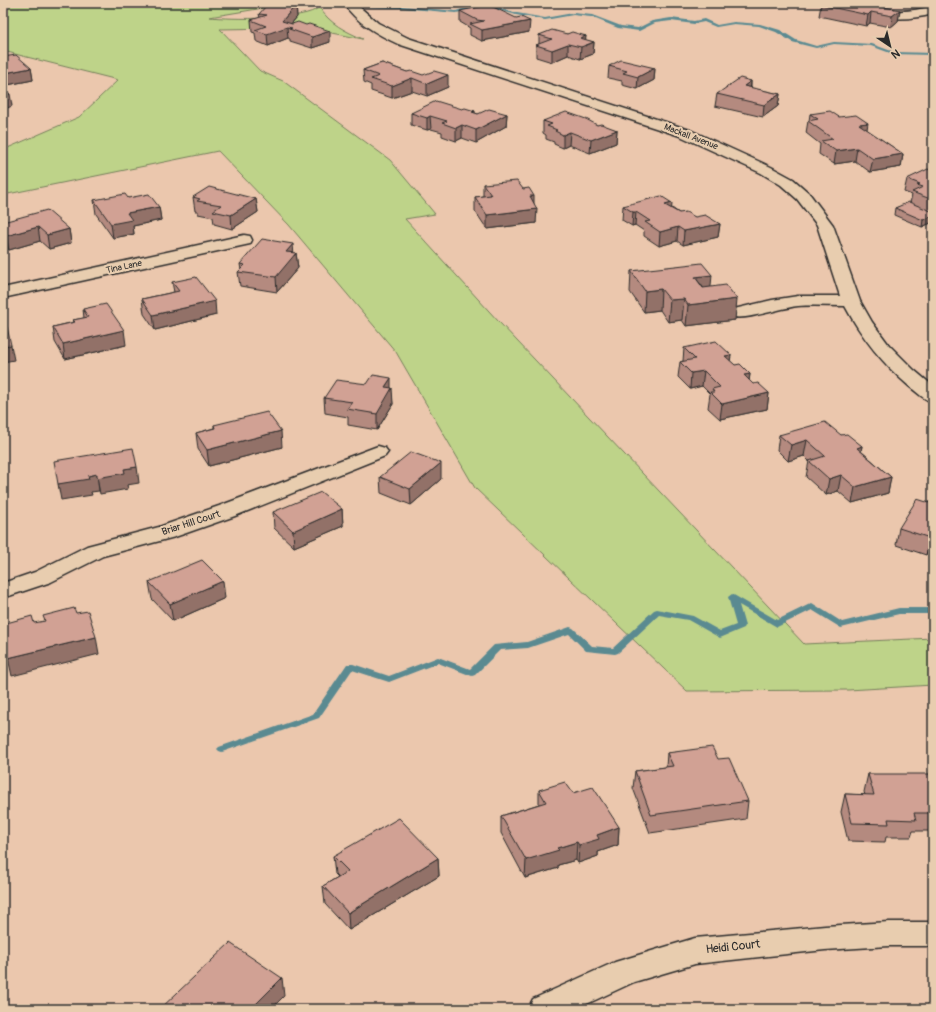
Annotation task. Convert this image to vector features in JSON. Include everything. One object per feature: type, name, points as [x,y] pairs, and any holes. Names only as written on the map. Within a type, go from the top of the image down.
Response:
[{"type":"street","name":"Mackall Avenue","points":[[349,3],[360,17],[372,26],[403,41],[685,133],[766,170],[787,182],[804,196],[825,225],[852,301],[863,323],[882,349],[907,374],[933,396]]},
{"type":"street","points":[[862,3],[863,7],[873,12],[888,15],[933,10]]},
{"type":"street","points":[[929,3],[933,4]]},
{"type":"street","name":"Tina Lane","points":[[3,293],[244,240]]},
{"type":"street","points":[[740,313],[772,305],[798,301],[852,301]]},
{"type":"street","name":"Briar Hill Court","points":[[3,591],[43,577],[94,551],[167,532],[227,511],[378,452]]},
{"type":"street","name":"Heidi Court","points":[[544,1009],[626,971],[695,951],[832,937],[889,934],[933,934]]},
{"type":"green space","points":[[3,3],[294,3],[209,17],[284,17],[312,12],[319,7],[328,18],[344,30],[363,39],[322,31],[282,28],[220,29],[260,71],[283,81],[390,160],[435,214],[405,219],[499,322],[804,644],[933,638],[933,685],[848,690],[687,691],[475,488],[396,352],[289,225],[218,151],[3,195],[3,150],[79,117],[118,80],[3,51]]},
{"type":"building","points":[[824,3],[864,3],[867,4],[865,5],[900,10],[892,16],[871,12],[868,15],[821,5]]},
{"type":"building","points":[[296,5],[282,21],[292,24],[298,22],[306,25],[309,24],[330,31],[312,37],[287,27],[267,34],[255,30],[266,26],[251,20],[267,15],[259,14],[266,6]]},
{"type":"building","points":[[489,5],[516,18],[521,17],[530,21],[482,30],[470,24],[484,21],[477,20],[460,11]]},
{"type":"building","points":[[552,30],[567,34],[572,32],[586,36],[580,38],[594,42],[581,47],[568,44],[552,50],[536,45],[552,39],[539,35]]},
{"type":"building","points":[[16,55],[31,68],[5,73],[3,72],[3,57]]},
{"type":"building","points":[[621,60],[655,68],[638,77],[623,73],[627,71],[609,66]]},
{"type":"building","points":[[382,63],[407,72],[411,71],[423,75],[434,71],[448,75],[427,84],[412,78],[392,86],[371,79],[379,76],[363,70]]},
{"type":"building","points":[[740,78],[751,81],[744,86],[780,94],[764,105],[717,94]]},
{"type":"building","points":[[3,92],[10,94],[3,97]]},
{"type":"building","points":[[436,101],[462,109],[465,108],[475,111],[472,112],[478,114],[489,109],[507,114],[476,130],[462,125],[456,128],[442,123],[447,121],[430,116],[427,118],[411,113]]},
{"type":"building","points":[[830,111],[839,117],[856,115],[868,123],[859,124],[903,154],[873,159],[857,148],[836,151],[821,141],[833,139],[808,121],[818,119],[810,114]]},
{"type":"building","points":[[566,112],[586,119],[597,125],[601,124],[617,130],[591,140],[570,132],[563,135],[555,131],[557,130],[547,126],[552,124],[543,121]]},
{"type":"building","points":[[928,169],[933,171],[933,200],[912,192],[923,187],[917,185],[920,184],[907,179]]},
{"type":"building","points":[[517,181],[523,189],[529,188],[534,196],[530,196],[537,209],[487,215],[475,197],[491,195],[483,184]]},
{"type":"building","points":[[209,187],[256,199],[231,215],[213,211],[221,205],[197,201],[200,199],[193,197]]},
{"type":"building","points":[[125,194],[128,198],[149,194],[159,207],[127,213],[132,220],[111,224],[94,200]]},
{"type":"building","points":[[661,196],[672,203],[665,205],[679,213],[686,212],[695,217],[705,215],[720,224],[684,231],[678,227],[660,232],[645,222],[650,221],[623,206]]},
{"type":"building","points":[[909,202],[933,212],[933,216],[923,220],[895,208]]},
{"type":"building","points":[[47,210],[69,229],[47,235],[38,227],[6,236],[3,233],[3,222]]},
{"type":"building","points":[[262,239],[293,244],[286,252],[296,253],[276,277],[238,272],[245,265],[240,264]]},
{"type":"building","points":[[702,263],[712,275],[695,277],[703,288],[726,285],[737,299],[688,305],[684,299],[670,300],[661,289],[645,291],[631,271]]},
{"type":"building","points":[[196,277],[215,301],[153,315],[142,299],[179,291],[172,282]]},
{"type":"building","points":[[106,304],[124,330],[63,344],[53,327],[75,322],[73,320],[88,317],[83,309]]},
{"type":"building","points":[[7,327],[11,345],[3,346],[3,328]]},
{"type":"building","points":[[716,341],[731,355],[725,356],[735,365],[740,364],[750,374],[744,375],[753,384],[758,383],[769,393],[722,404],[710,392],[714,392],[712,389],[720,387],[704,371],[691,373],[680,362],[695,359],[684,348]]},
{"type":"building","points":[[373,375],[391,378],[385,387],[392,388],[377,414],[347,409],[352,402],[324,398],[336,380],[367,384]]},
{"type":"building","points":[[267,412],[281,431],[207,450],[196,433],[215,428],[214,425]]},
{"type":"building","points":[[825,422],[841,435],[847,434],[862,446],[857,448],[891,477],[855,487],[841,475],[829,479],[809,461],[825,456],[807,440],[791,445],[779,435]]},
{"type":"building","points":[[133,448],[137,467],[124,469],[125,473],[97,478],[97,474],[88,476],[89,479],[58,484],[54,461]]},
{"type":"building","points":[[411,452],[441,463],[410,489],[380,477]]},
{"type":"building","points":[[321,492],[342,509],[293,531],[273,512]]},
{"type":"building","points":[[917,499],[933,504],[933,533],[930,538],[899,528]]},
{"type":"building","points":[[202,560],[223,581],[170,604],[149,582]]},
{"type":"building","points":[[74,608],[76,613],[88,611],[96,637],[8,658],[3,638],[3,624],[32,616],[34,623],[45,621],[43,616]]},
{"type":"building","points":[[712,747],[718,759],[729,758],[748,801],[651,815],[635,771],[673,766],[667,753]]},
{"type":"building","points":[[868,774],[932,774],[933,813],[914,813],[916,820],[888,819],[889,824],[852,823],[845,794],[874,795]]},
{"type":"building","points":[[565,782],[573,793],[593,787],[619,827],[597,835],[599,839],[579,845],[577,842],[557,848],[559,850],[526,860],[501,816],[546,802],[539,790]]},
{"type":"building","points":[[399,818],[438,858],[348,913],[323,886],[348,871],[333,856]]},
{"type":"building","points":[[230,943],[282,978],[251,1009],[160,1009]]},
{"type":"waterway","points":[[318,3],[337,6]]},
{"type":"waterway","points":[[365,6],[402,7],[456,12],[467,9],[473,5],[497,8],[516,14],[545,19],[573,14],[592,16],[620,27],[639,30],[653,22],[665,20],[677,19],[694,22],[704,20],[716,26],[734,23],[760,25],[778,31],[794,41],[816,47],[834,43],[872,45],[893,53],[933,54]]},
{"type":"waterway","points":[[222,749],[316,716],[350,666],[389,679],[438,660],[472,673],[497,647],[528,645],[570,630],[589,649],[615,651],[657,612],[690,618],[720,635],[741,626],[732,597],[777,624],[812,606],[841,625],[899,611],[933,611]]}]
